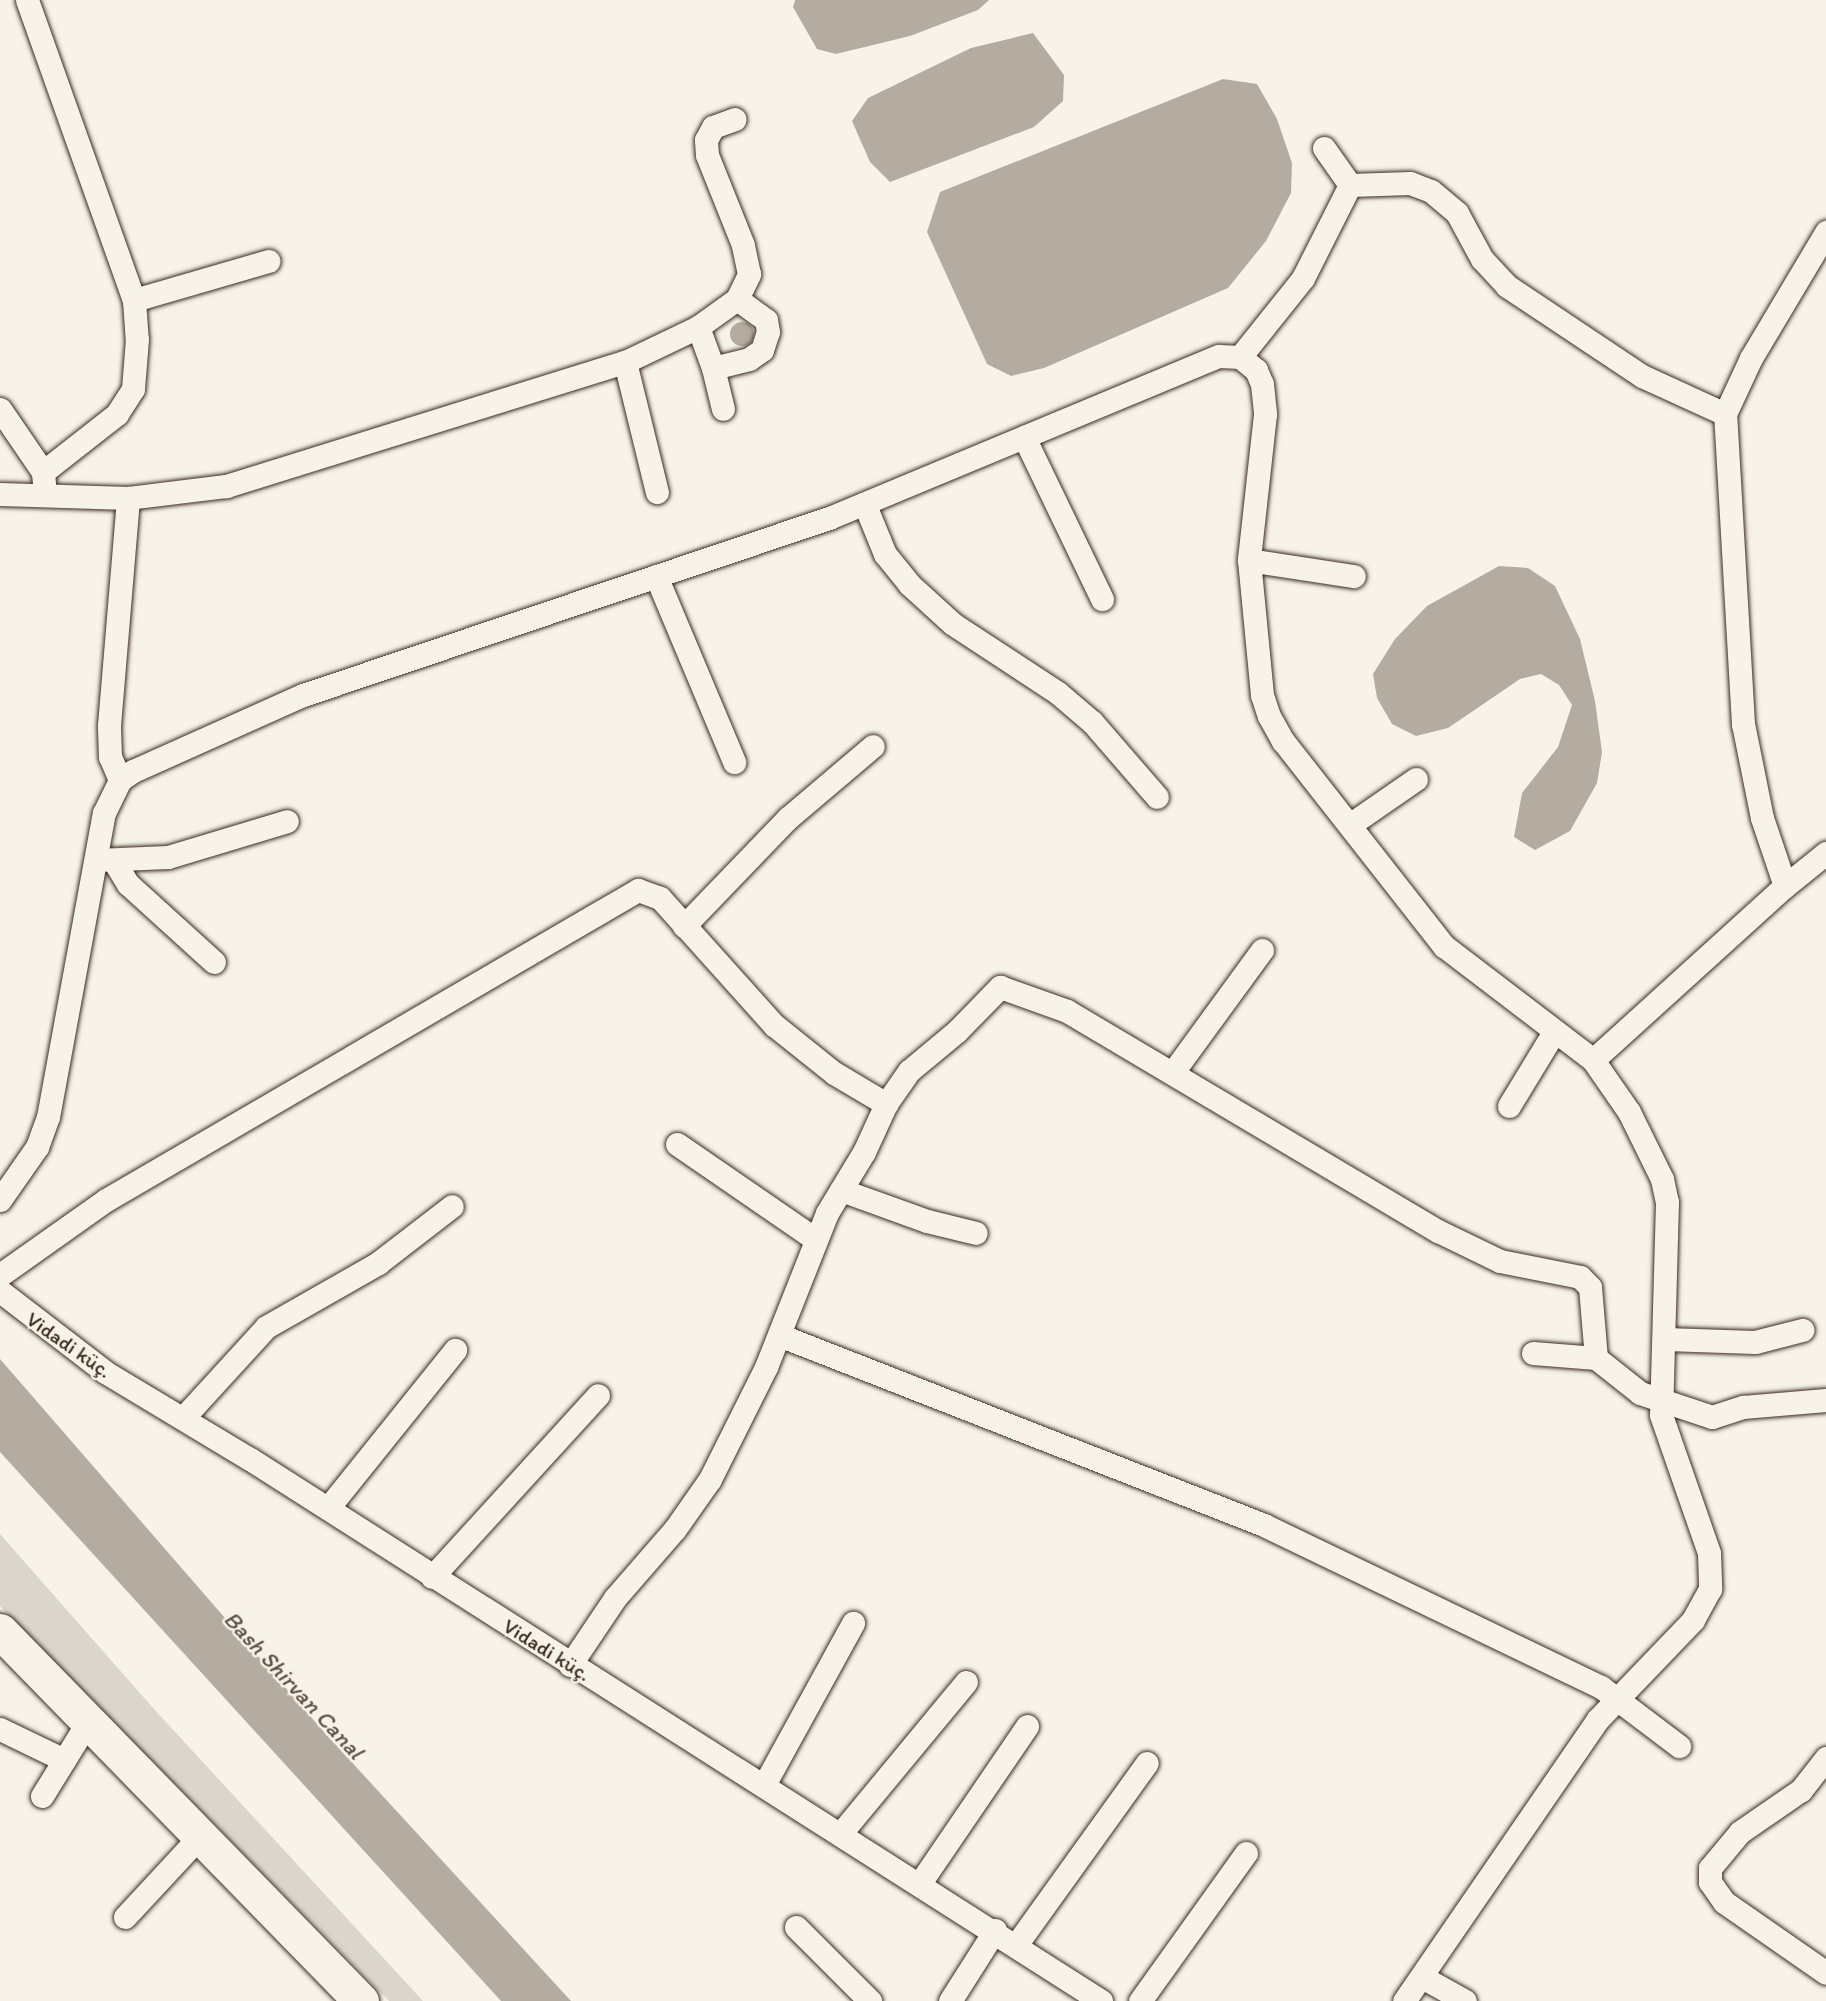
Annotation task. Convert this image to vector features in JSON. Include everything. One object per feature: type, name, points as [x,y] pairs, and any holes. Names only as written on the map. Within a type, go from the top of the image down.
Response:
[{"type":"main road","points":[[0,1631],[361,2001]]},
{"type":"street","points":[[27,0],[134,300],[133,389],[117,414],[44,483]]},
{"type":"street","points":[[0,494],[44,483],[128,498],[226,486],[625,362],[698,327],[737,299],[748,274],[743,245],[707,155],[706,140],[713,127],[735,119]]},
{"type":"street","points":[[1324,148],[1350,185]]},
{"type":"street","points":[[1350,185],[1410,183],[1431,191],[1457,213],[1482,259],[1507,286],[1642,376],[1725,414]]},
{"type":"street","points":[[1240,357],[1303,278],[1350,185]]},
{"type":"street","points":[[1785,886],[1762,818],[1743,724],[1725,414],[1751,358],[1826,232]]},
{"type":"street","points":[[134,300],[268,261]]},
{"type":"street","points":[[713,368],[749,359],[762,350],[768,332],[766,320],[737,299]]},
{"type":"street","points":[[698,327],[713,368],[723,409]]},
{"type":"street","points":[[0,1200],[37,1147],[48,1117],[105,861],[104,813],[120,780],[149,761],[303,695],[864,505],[1219,356],[1240,357],[1256,370],[1262,384],[1265,414],[1249,559],[1262,695],[1269,716],[1283,741],[1460,963],[1593,1060],[1629,1112],[1662,1179],[1668,1216],[1665,1339],[1659,1401],[1670,1448],[1706,1541],[1710,1589],[1693,1620],[1616,1697],[1404,2001]]},
{"type":"street","points":[[625,362],[657,492]]},
{"type":"street","points":[[0,409],[44,483]]},
{"type":"street","points":[[1024,437],[1102,599]]},
{"type":"street","points":[[120,780],[110,757],[109,725],[128,498]]},
{"type":"street","points":[[864,505],[885,554],[909,584],[953,624],[1058,693],[1092,722],[1157,797]]},
{"type":"street","points":[[1249,559],[1354,576]]},
{"type":"street","points":[[656,576],[734,761]]},
{"type":"street","points":[[684,926],[788,818],[873,746]]},
{"type":"street","points":[[1351,824],[1416,779]]},
{"type":"street","points":[[105,861],[168,858],[287,821]]},
{"type":"street","points":[[1593,1060],[1785,886],[1826,853]]},
{"type":"street","points":[[105,861],[214,962]]},
{"type":"street","points":[[0,1275],[106,1200],[638,890],[660,898],[774,1026],[834,1073],[886,1104]]},
{"type":"street","points":[[1173,1072],[1262,950]]},
{"type":"street","points":[[570,1665],[615,1598],[675,1529],[710,1479],[779,1335],[815,1239],[864,1152],[886,1104],[909,1071],[957,1031],[1000,987],[1067,1011],[1438,1231],[1500,1261],[1580,1277],[1590,1287],[1596,1358]]},
{"type":"street","points":[[1509,1106],[1554,1032]]},
{"type":"street","points":[[677,1144],[815,1239]]},
{"type":"street","points":[[841,1190],[927,1221],[976,1233]]},
{"type":"street","points":[[183,1418],[267,1327],[368,1269],[452,1206]]},
{"type":"street","name":"Vidadi küç.","points":[[0,1291],[62,1343],[995,1930],[1101,2001]]},
{"type":"street","points":[[1665,1339],[1755,1342],[1802,1330]]},
{"type":"street","points":[[779,1335],[1264,1525],[1616,1697],[1679,1746]]},
{"type":"street","points":[[328,1508],[455,1350]]},
{"type":"street","points":[[1532,1353],[1596,1358],[1640,1393],[1712,1417],[1743,1406],[1826,1401]]},
{"type":"street","points":[[432,1577],[598,1395]]},
{"type":"street","points":[[764,1785],[853,1623]]},
{"type":"street","points":[[841,1833],[966,1682]]},
{"type":"street","points":[[42,1796],[89,1720]]},
{"type":"street","points":[[919,1883],[1027,1726]]},
{"type":"street","points":[[0,1729],[64,1760]]},
{"type":"street","points":[[1826,1758],[1801,1790],[1740,1832],[1710,1868],[1710,1882],[1724,1902],[1826,1973]]},
{"type":"street","points":[[1016,1945],[1147,1763]]},
{"type":"street","points":[[125,1917],[201,1835]]},
{"type":"street","points":[[1140,2001],[1246,1853]]},
{"type":"street","points":[[796,1927],[870,2001]]},
{"type":"street","points":[[950,2001],[995,1930]]},
{"type":"street","points":[[1422,1977],[1465,2001]]},
{"type":"shaded area","points":[[795,0],[989,0],[978,10],[910,36],[836,54],[817,49],[793,7]]},
{"type":"shaded area","points":[[1033,33],[1064,75],[1063,101],[1034,127],[890,182],[870,162],[852,121],[868,98],[971,48]]},
{"type":"shaded area","points":[[1223,79],[1257,84],[1277,119],[1292,163],[1291,193],[1266,241],[1228,288],[1044,368],[1011,376],[987,364],[927,232],[940,192]]},
{"type":"shaded area","points":[[742,322],[751,325],[754,334],[751,343],[742,346],[733,343],[730,334],[733,325]]},
{"type":"shaded area","points":[[1499,566],[1528,568],[1555,586],[1580,639],[1595,701],[1602,752],[1597,783],[1570,831],[1535,850],[1514,837],[1522,793],[1558,747],[1572,705],[1559,685],[1541,674],[1520,679],[1448,728],[1416,736],[1392,724],[1377,698],[1373,674],[1395,639],[1427,606]]},
{"type":"shaded area","points":[[0,1359],[324,1732],[571,2001],[501,2001],[0,1452]]},
{"type":"shaded area","points":[[0,1534],[153,1708],[423,2001],[389,2001],[0,1606]]},
{"type":"water label","name":"Bash Shirvan Canal","points":[[294,1685]]}]
